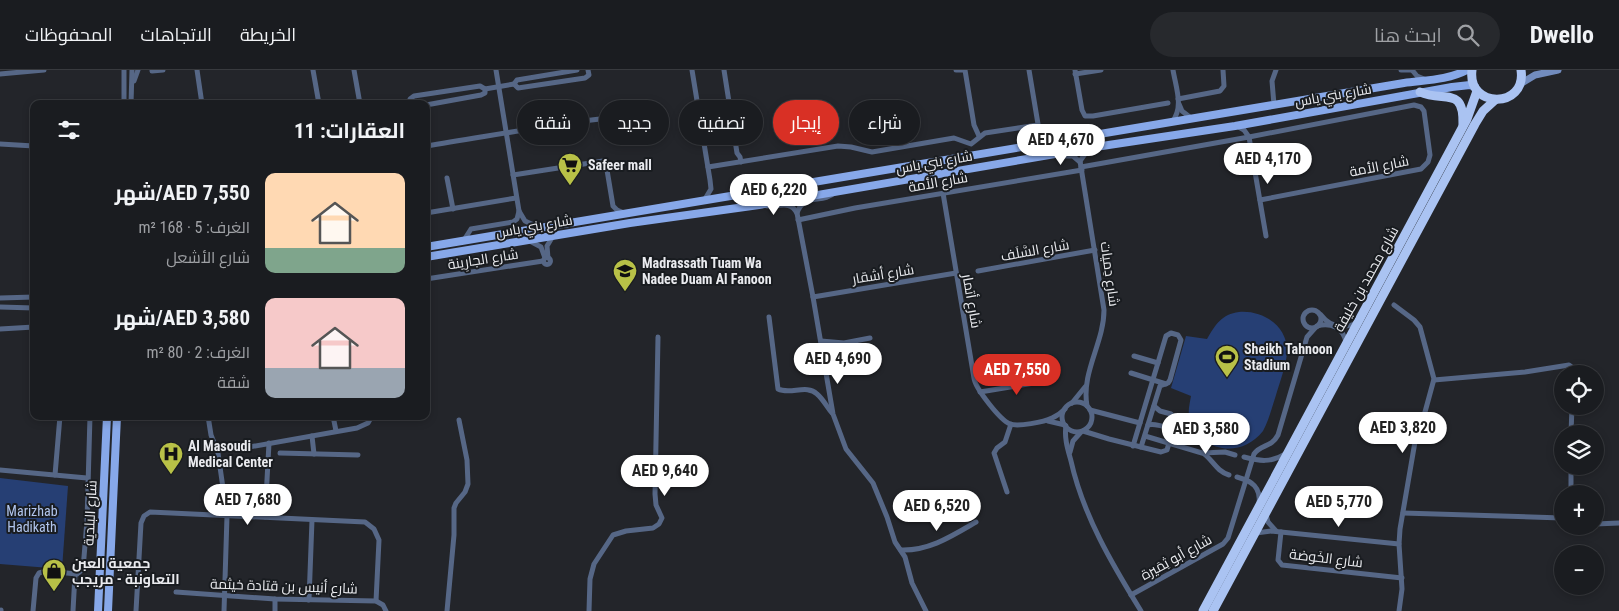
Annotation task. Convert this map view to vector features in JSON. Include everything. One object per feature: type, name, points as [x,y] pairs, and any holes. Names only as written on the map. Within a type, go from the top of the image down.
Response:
[{"type":"highway","points":[[1472,70],[1476,89],[1483,96],[1495,100]]},
{"type":"highway","points":[[1520,84],[1521,70]]},
{"type":"highway","name":"شارع محمد بن خليفة","points":[[1213,611],[1475,124],[1483,111],[1495,100],[1510,96],[1520,84]]},
{"type":"highway","name":"شارع محمد بن خليفة","points":[[1202,611],[1463,127],[1474,105],[1476,89]]},
{"type":"highway","points":[[1420,92],[1430,96],[1449,96],[1457,101],[1463,112],[1463,127]]},
{"type":"main road","name":"شارع بني ياس","points":[[430,246],[1404,83],[1450,77],[1467,70]]},
{"type":"main road","points":[[1520,84],[1535,75],[1558,70]]},
{"type":"main road","name":"شارع بني ياس","points":[[430,256],[630,223],[759,204],[1102,146],[1235,126],[1420,92],[1464,85],[1476,89]]},
{"type":"main road","points":[[740,207],[747,198],[748,193]]},
{"type":"main road","points":[[484,248],[484,240],[501,237],[506,233]]},
{"type":"main road","name":"شارع البلدية","points":[[98,611],[108,420]]},
{"type":"main road","name":"شارع البلدية","points":[[108,611],[117,420]]},
{"type":"street","points":[[0,74],[44,70]]},
{"type":"street","points":[[132,87],[138,70]]},
{"type":"street","points":[[152,71],[163,70]]},
{"type":"street","points":[[197,70],[201,100]]},
{"type":"street","points":[[313,70],[317,100]]},
{"type":"street","points":[[354,70],[359,100]]},
{"type":"street","points":[[496,70],[519,211],[529,224],[540,227]]},
{"type":"street","points":[[410,100],[414,96],[480,86],[485,89],[498,87],[514,84],[517,80],[577,70]]},
{"type":"street","points":[[692,70],[711,189],[705,199]]},
{"type":"street","points":[[724,70],[736,153],[740,157],[741,162]]},
{"type":"street","points":[[956,70],[964,70],[974,125],[979,136]]},
{"type":"street","points":[[1029,70],[1039,127],[1038,137],[1031,146]]},
{"type":"street","points":[[1101,70],[1075,72],[1082,110],[1085,116],[1168,104]]},
{"type":"street","points":[[1173,70],[1179,102],[1185,114],[1192,119]]},
{"type":"street","points":[[1179,102],[1220,91],[1224,86],[1223,70]]},
{"type":"street","points":[[1274,105],[1272,80],[1276,70]]},
{"type":"street","points":[[1401,70],[1412,70]]},
{"type":"street","points":[[1412,70],[1417,76],[1427,80]]},
{"type":"street","points":[[1404,83],[1410,77],[1412,70]]},
{"type":"street","points":[[514,84],[518,88],[585,78],[589,75],[590,71]]},
{"type":"street","points":[[124,100],[124,72],[132,72],[131,100]]},
{"type":"street","points":[[430,104],[481,95],[485,93],[485,89]]},
{"type":"street","points":[[1171,122],[1178,112],[1179,102]]},
{"type":"street","name":"شارع الأمة","points":[[798,220],[1414,105],[1421,107],[1425,114],[1430,155],[1428,162],[1421,169],[1260,200]]},
{"type":"street","points":[[430,145],[599,119]]},
{"type":"street","points":[[1235,126],[1244,130],[1249,137],[1266,236]]},
{"type":"street","points":[[708,167],[838,146],[872,152],[954,138],[971,144],[979,136],[988,132],[1039,127]]},
{"type":"street","points":[[1039,127],[1048,137],[1059,141]]},
{"type":"street","points":[[0,144],[30,146]]},
{"type":"street","points":[[1081,166],[1083,155],[1095,151],[1102,146]]},
{"type":"street","points":[[730,163],[731,157],[736,153]]},
{"type":"street","points":[[1051,155],[1073,156],[1081,166]]},
{"type":"street","points":[[513,175],[603,161],[606,164],[613,206],[625,214]]},
{"type":"street","name":"شارع دِميات","points":[[1072,403],[1085,386],[1104,316],[1104,304],[1081,166]]},
{"type":"street","points":[[447,178],[453,209]]},
{"type":"street","points":[[711,189],[722,197]]},
{"type":"street","points":[[797,213],[800,205],[804,202],[828,198],[835,191]]},
{"type":"street","name":"شارع أتمار","points":[[943,193],[974,382],[980,392],[1003,418],[1011,424]]},
{"type":"street","points":[[430,212],[516,198]]},
{"type":"street","points":[[759,204],[770,206],[788,205],[793,207],[797,213],[833,414],[846,449],[875,487],[895,542],[904,558],[916,593],[926,611]]},
{"type":"street","points":[[464,240],[471,229],[514,222],[519,211]]},
{"type":"street","points":[[546,259],[547,246],[553,236]]},
{"type":"street","points":[[528,240],[539,246],[546,259]]},
{"type":"street","name":"شارع السَّلَف","points":[[978,271],[1095,250]]},
{"type":"street","name":"شارع الجارِينة","points":[[430,278],[546,259]]},
{"type":"street","name":"شارع أشقار","points":[[813,297],[956,273]]},
{"type":"street","points":[[0,298],[30,297]]},
{"type":"street","points":[[1394,305],[1420,327],[1434,380],[1416,436],[1403,513],[1399,544],[1402,578],[1399,611]]},
{"type":"street","points":[[0,306],[30,308]]},
{"type":"street","points":[[1252,459],[1256,451],[1270,445],[1278,435],[1307,337],[1303,316],[1307,311],[1315,310],[1334,326],[1343,334],[1346,344]]},
{"type":"street","points":[[1307,337],[1321,322],[1321,315]]},
{"type":"street","points":[[769,317],[778,389],[784,391],[808,390],[815,392],[833,414]]},
{"type":"street","points":[[1305,324],[1310,328],[1325,324],[1345,327],[1358,323]]},
{"type":"street","points":[[0,328],[30,327]]},
{"type":"street","points":[[1133,446],[1166,336],[1171,333],[1180,336],[1181,340],[1170,380],[1160,386],[1141,447]]},
{"type":"street","points":[[589,611],[590,579],[594,564],[613,535],[626,531],[653,528],[659,524],[662,518],[656,505],[655,494],[658,337]]},
{"type":"street","points":[[821,341],[838,343],[870,338]]},
{"type":"street","points":[[1134,356],[1158,363]]},
{"type":"street","points":[[1434,380],[1525,372],[1554,367]]},
{"type":"street","points":[[1130,373],[1166,384]]},
{"type":"street","points":[[980,392],[1052,380]]},
{"type":"street","name":"شارع دِميات","points":[[1085,386],[1088,408]]},
{"type":"street","points":[[1007,492],[994,453],[1005,442],[1011,424],[1020,425],[1045,420],[1056,416],[1072,403],[1078,402],[1088,408],[1140,423]]},
{"type":"street","points":[[1148,425],[1153,424],[1164,427],[1171,424],[1171,414],[1158,410],[1154,406]]},
{"type":"street","points":[[1069,455],[1073,441],[1091,422],[1088,408]]},
{"type":"street","points":[[1065,409],[1062,417],[1069,455],[1084,506],[1141,611]]},
{"type":"street","points":[[55,475],[60,420]]},
{"type":"street","points":[[33,611],[36,578],[39,573],[46,571],[74,574],[80,573],[83,569],[87,521],[90,420]]},
{"type":"street","points":[[209,420],[211,435],[220,462],[227,516],[224,611]]},
{"type":"street","points":[[334,420],[336,431]]},
{"type":"street","points":[[216,446],[238,449],[363,427],[370,420]]},
{"type":"street","points":[[447,611],[454,535],[454,508],[466,492],[468,484],[467,460],[459,420]]},
{"type":"street","points":[[1045,420],[1065,426],[1073,431],[1083,431],[1133,446],[1163,452],[1167,450],[1169,443]]},
{"type":"street","points":[[312,436],[314,454]]},
{"type":"street","points":[[1145,436],[1202,453],[1210,458],[1221,472],[1229,475]]},
{"type":"street","points":[[265,517],[269,443]]},
{"type":"street","points":[[1258,507],[1259,495],[1250,474],[1251,470],[1258,464],[1280,457],[1290,450]]},
{"type":"street","points":[[280,453],[358,455]]},
{"type":"street","points":[[1202,453],[1235,455]]},
{"type":"street","points":[[1215,466],[1215,459],[1220,453]]},
{"type":"street","points":[[1244,457],[1267,461]]},
{"type":"street","name":"شارع أبو ثِمَيرة","points":[[1131,595],[1226,542],[1230,535],[1252,459]]},
{"type":"street","points":[[0,470],[87,478]]},
{"type":"street","points":[[1237,477],[1253,482]]},
{"type":"street","points":[[136,611],[141,523],[146,513],[154,512],[359,522],[370,525],[379,540],[376,601]]},
{"type":"street","points":[[1403,513],[1554,518]]},
{"type":"street","points":[[1266,514],[1270,526],[1278,532]]},
{"type":"street","points":[[309,600],[312,520]]},
{"type":"street","points":[[900,550],[928,547],[976,522]]},
{"type":"street","points":[[1604,524],[1619,523]]},
{"type":"street","points":[[1256,533],[1266,531],[1399,544]]},
{"type":"street","name":"شارع الخَوضة","points":[[1278,532],[1278,560],[1282,564],[1402,578]]},
{"type":"street","points":[[73,611],[74,574]]},
{"type":"street","name":"شارع أنيس بن قتادة خيثمة","points":[[176,592],[275,599],[376,601],[386,611]]},
{"type":"street","points":[[275,599],[275,611]]},
{"type":"green space","name":"Sheikh Tahnoon Stadium","points":[[1239,312],[1257,314],[1273,322],[1284,336],[1287,344],[1287,354],[1281,380],[1263,431],[1254,440],[1243,446],[1221,448],[1210,444],[1194,428],[1189,415],[1191,396],[1171,388],[1186,336],[1207,339],[1220,321],[1228,315]]},
{"type":"green space","name":"Marizhab Hadikath","points":[[0,478],[68,486],[62,569],[0,564]]},
{"type":"place","name":"Safeer mall","points":[[570,186]]},
{"type":"place","name":"Madrassath Tuam Wa Nadee Duam Al Fanoon","points":[[625,292]]},
{"type":"place","name":"Sheikh Tahnoon Stadium","points":[[1227,378]]},
{"type":"place","name":"Al Masoudi Medical Center","points":[[171,475]]},
{"type":"place","name":"جمعية العبن التعاونبة - مريجب","points":[[54,592]]}]
